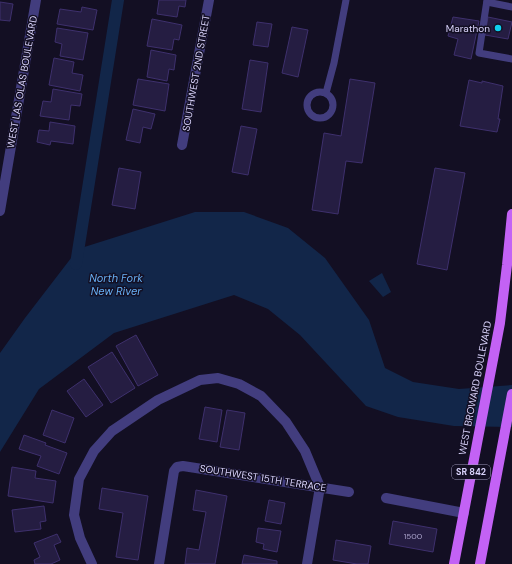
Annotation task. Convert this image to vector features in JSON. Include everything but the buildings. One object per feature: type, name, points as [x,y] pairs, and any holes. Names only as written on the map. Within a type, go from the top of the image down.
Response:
[{"type":"main road","name":"WEST BROWARD BOULEVARD","points":[[454,564],[500,323],[508,265],[512,214]]},
{"type":"main road","name":"SR 842","points":[[480,564],[512,394]]},
{"type":"street","name":"WEST LAS OLAS BOULEVARD","points":[[0,211],[36,0]]},
{"type":"street","name":"SOUTHWEST 2ND STREET","points":[[182,145],[209,0]]},
{"type":"street","points":[[92,564],[80,538],[74,515],[79,479],[94,451],[112,431],[158,400],[200,380],[218,378],[239,384],[261,396],[286,422],[305,451],[320,487],[307,564]]},
{"type":"street","name":"SOUTHWEST 15TH TERRACE","points":[[159,564],[174,471],[177,467],[183,466],[349,492]]},
{"type":"street","points":[[386,498],[464,513]]},
{"type":"lane","points":[[326,93],[334,63],[346,0]]},
{"type":"lane","points":[[512,7],[487,1],[479,52],[512,59]]},
{"type":"water","name":"North Fork New River","points":[[195,212],[244,212],[288,228],[325,258],[369,320],[385,368],[413,382],[459,389],[512,385],[512,427],[454,426],[398,417],[366,406],[300,335],[268,309],[234,295],[114,333],[39,389],[0,452],[0,353],[78,249]]},
{"type":"water","points":[[382,273],[391,292],[383,297],[369,281]]},
{"type":"waterway","points":[[76,264],[118,0]]},
{"type":"place","name":"Marathon","points":[[498,28]]}]
